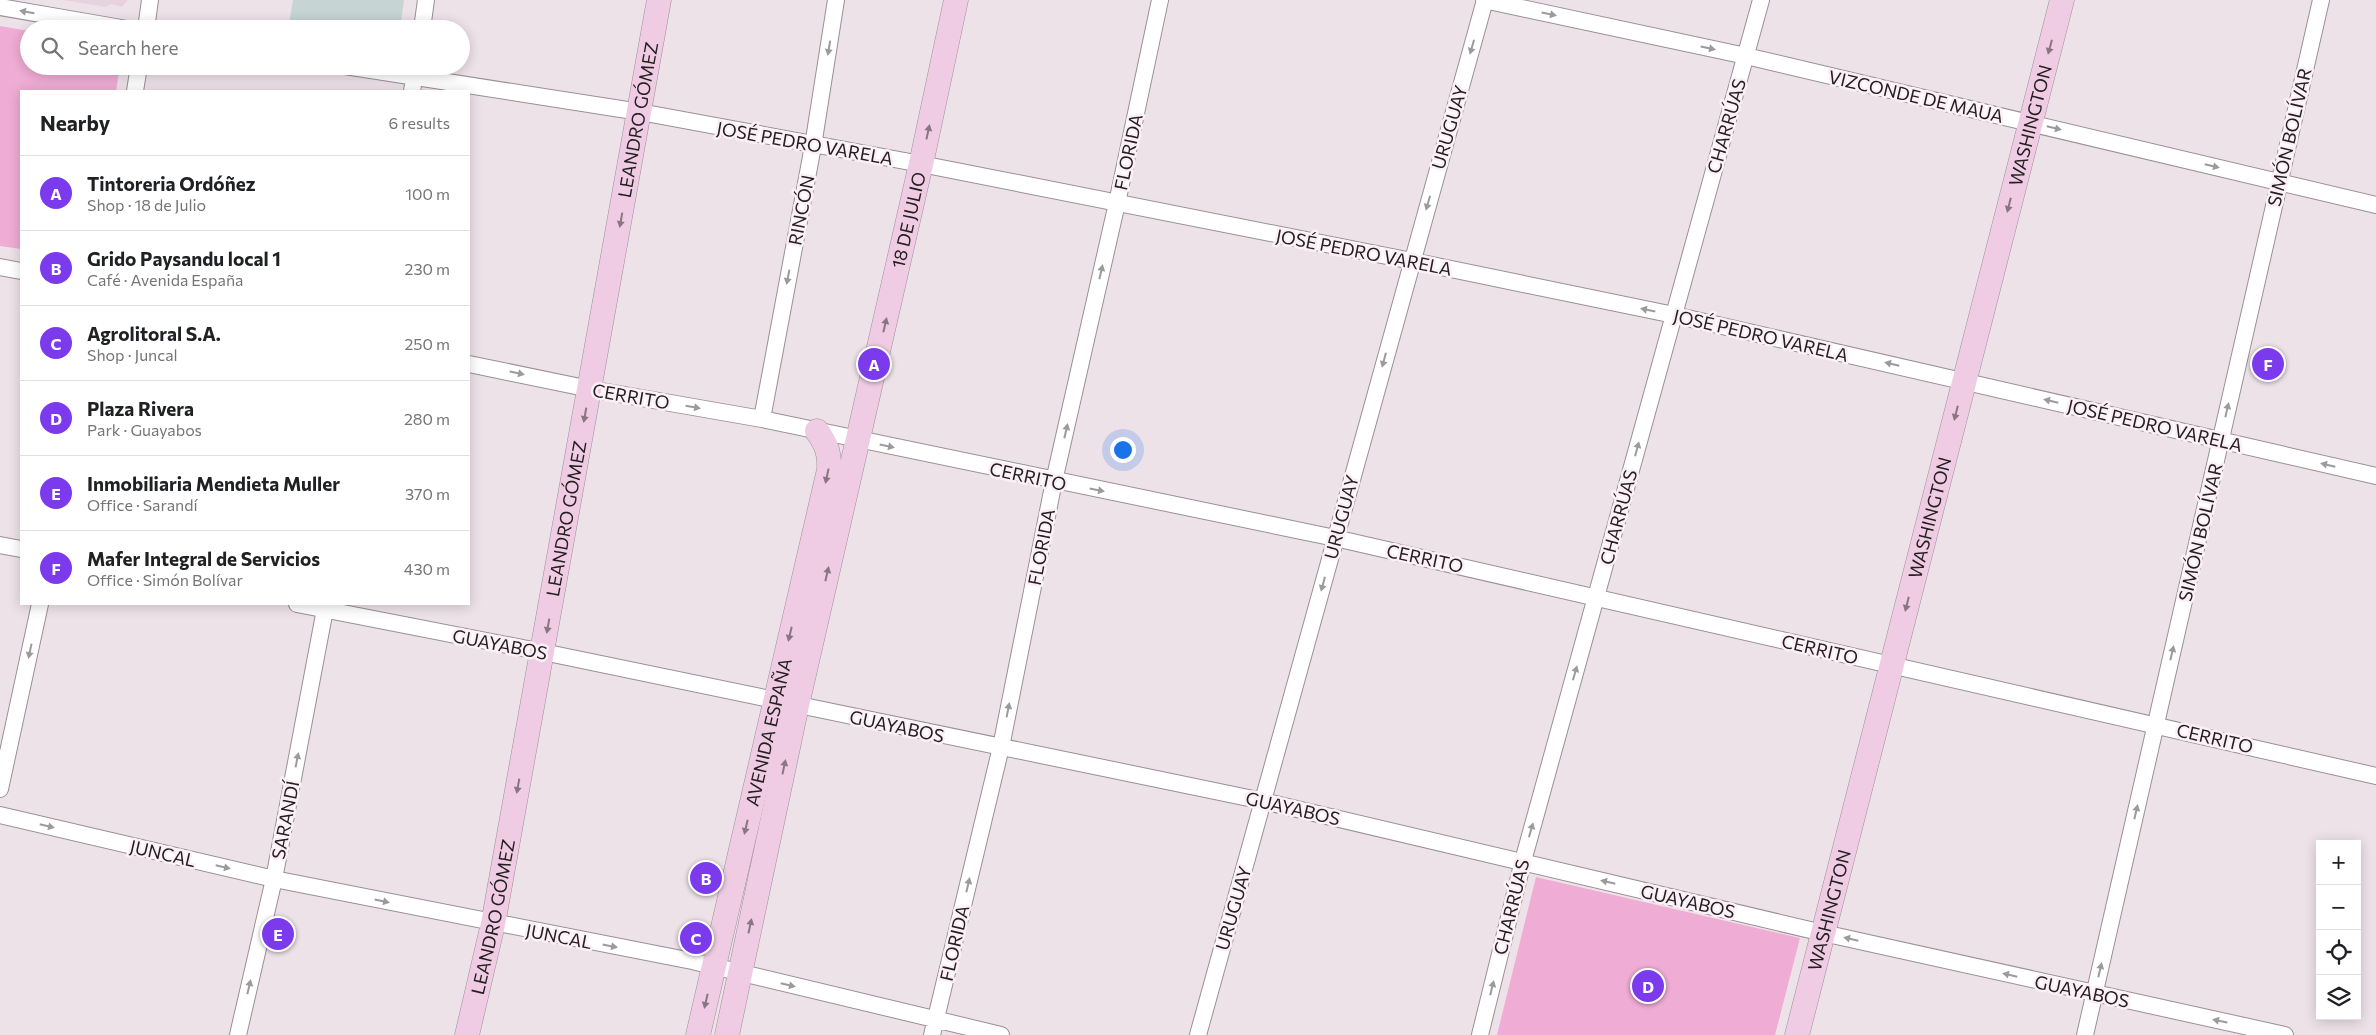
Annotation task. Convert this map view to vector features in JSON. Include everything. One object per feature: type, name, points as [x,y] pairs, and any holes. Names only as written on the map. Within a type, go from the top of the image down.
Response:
[{"type":"street","points":[[147,20],[150,0]]},
{"type":"street","points":[[423,20],[426,0]]},
{"type":"street","name":"LEANDRO GÓMEZ","points":[[467,1035],[493,924],[659,0]]},
{"type":"street","name":"RINCÓN","points":[[762,419],[813,146],[836,0]]},
{"type":"street","name":"18 DE JULIO","points":[[858,440],[922,164],[956,0]]},
{"type":"street","name":"FLORIDA","points":[[934,1027],[1001,747],[1054,481],[1117,203],[1160,0]]},
{"type":"street","name":"VIZCONDE DE MAUA","points":[[1485,0],[1746,56],[2376,205]]},
{"type":"street","name":"URUGUAY","points":[[1198,1035],[1485,0]]},
{"type":"street","name":"CHARRÚAS","points":[[1480,1035],[1522,861],[1761,0]]},
{"type":"street","name":"WASHINGTON","points":[[1797,1035],[2062,0]]},
{"type":"street","name":"SIMÓN BOLÍVAR","points":[[2085,1035],[2321,0]]},
{"type":"street","points":[[0,7],[75,20]]},
{"type":"street","points":[[135,90],[138,75]]},
{"type":"street","name":"JOSÉ PEDRO VARELA","points":[[393,75],[640,112],[813,146],[922,164],[1412,262],[1674,315],[2376,476]]},
{"type":"street","points":[[0,267],[20,272]]},
{"type":"street","name":"CERRITO","points":[[470,364],[762,419],[1335,538],[1597,596],[1891,666],[2156,724],[2376,776]]},
{"type":"street","name":"AVENIDA ESPAÑA","points":[[726,1035],[740,974],[786,704],[829,470],[830,454],[826,442],[817,431]]},
{"type":"street","name":"AVENIDA ESPAÑA","points":[[698,1035],[714,967],[858,440]]},
{"type":"street","points":[[0,545],[20,549]]},
{"type":"street","points":[[0,789],[40,605]]},
{"type":"street","name":"GUAYABOS","points":[[307,605],[326,607],[786,704],[1263,801],[1823,933],[2285,1035]]},
{"type":"street","name":"SARANDÍ","points":[[238,1035],[274,879],[326,607]]},
{"type":"street","name":"JUNCAL","points":[[0,815],[274,879],[714,967],[934,1027],[1001,1035]]},
{"type":"shaded area","points":[[63,0],[128,0],[122,7],[111,4],[106,7]]},
{"type":"shaded area","points":[[0,26],[20,29],[20,75],[119,75],[116,90],[20,90],[20,249],[0,246]]},
{"type":"shaded area","points":[[1536,877],[1800,938],[1775,1035],[1497,1035]]},
{"type":"building","points":[[293,0],[404,0],[401,20],[290,20]]},
{"type":"place","name":"Tintoreria Ordóñez","points":[[874,364]]},
{"type":"place","name":"Mafer Integral de Servicios","points":[[2268,364]]},
{"type":"place","name":"Grido Paysandu local 1","points":[[706,878]]},
{"type":"place","name":"Inmobiliaria Mendieta Muller","points":[[278,934]]},
{"type":"place","name":"Agrolitoral S.A.","points":[[696,938]]},
{"type":"place","name":"Plaza Rivera","points":[[1648,986]]}]
